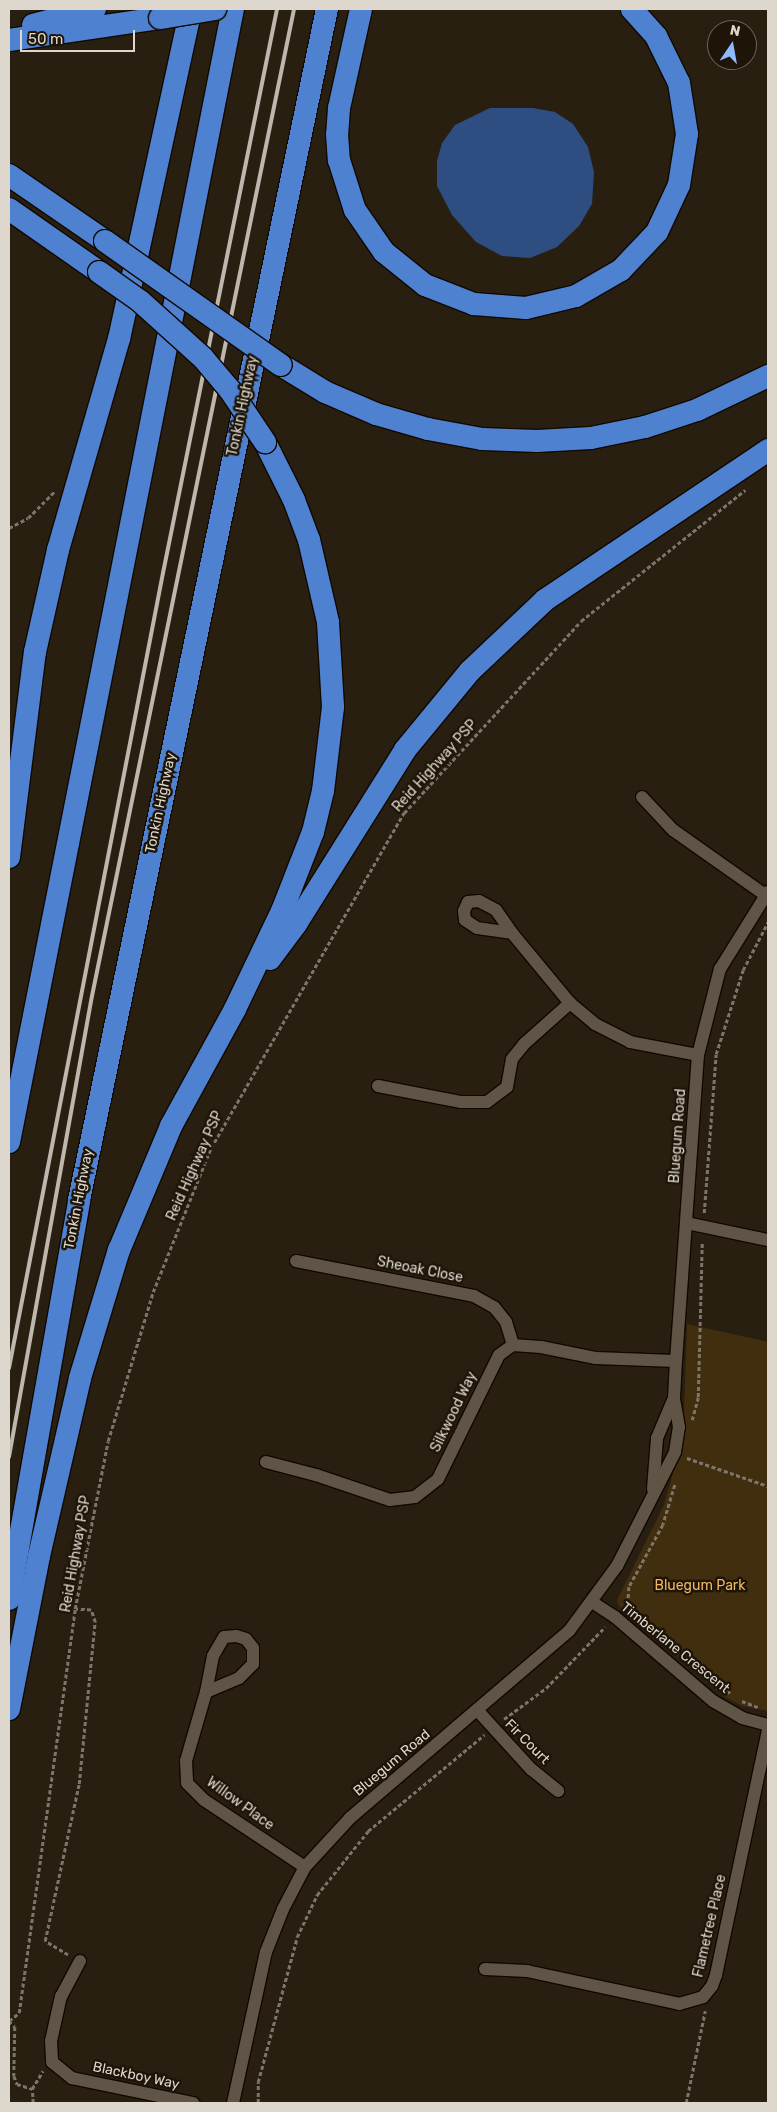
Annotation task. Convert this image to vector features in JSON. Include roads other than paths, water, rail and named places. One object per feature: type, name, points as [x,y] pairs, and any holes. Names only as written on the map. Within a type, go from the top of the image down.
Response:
[{"type":"highway","points":[[9,31],[95,9]]},
{"type":"highway","points":[[9,857],[36,652],[58,550],[119,340],[192,9]]},
{"type":"highway","points":[[9,40],[215,9]]},
{"type":"highway","points":[[9,1142],[233,9]]},
{"type":"highway","name":"Tonkin Highway","points":[[9,1599],[78,1200],[326,9]]},
{"type":"highway","points":[[361,9],[339,108],[337,134],[341,168],[355,210],[384,252],[425,285],[474,304],[526,308],[576,296],[621,270],[657,232],[679,185],[687,134],[679,83],[656,36],[632,9]]},
{"type":"highway","points":[[9,175],[281,365],[326,392],[376,414],[428,429],[482,439],[537,441],[591,438],[645,427],[697,410],[768,376]]},
{"type":"highway","points":[[9,209],[140,301],[203,358],[230,390],[265,442],[294,500],[320,581],[330,639],[333,707],[330,749],[313,832],[300,872],[238,1002],[171,1126],[148,1178],[98,1313],[39,1556],[9,1709]]},
{"type":"highway","points":[[238,1002],[296,924],[405,750],[470,671],[545,600],[768,450]]},
{"type":"street","points":[[642,797],[674,830],[767,893]]},
{"type":"street","name":"Bluegum Road","points":[[234,2103],[266,1952],[282,1909],[305,1867],[350,1818],[570,1631],[617,1566],[675,1452],[679,1427],[674,1398],[676,1361],[698,1055],[720,969],[767,893]]},
{"type":"street","points":[[512,933],[570,1003],[595,1024],[630,1042],[698,1055]]},
{"type":"street","points":[[378,1086],[461,1102],[487,1102],[506,1087],[512,1059],[524,1044],[570,1003]]},
{"type":"street","points":[[687,1223],[768,1240]]},
{"type":"street","name":"Sheoak Close","points":[[296,1261],[474,1296],[494,1307],[506,1322],[513,1345]]},
{"type":"street","points":[[513,1345],[541,1347],[595,1358],[676,1361]]},
{"type":"street","name":"Silkwood Way","points":[[266,1462],[316,1475],[390,1500],[415,1497],[438,1479],[499,1355],[513,1345]]},
{"type":"street","name":"Bluegum Road","points":[[653,1494],[657,1438],[674,1398]]},
{"type":"street","name":"Timberlane Crescent","points":[[592,1602],[615,1617],[713,1701],[742,1718],[768,1726]]},
{"type":"street","name":"Willow Place","points":[[206,1692],[239,1678],[253,1664],[253,1648],[246,1639],[236,1636],[224,1638],[218,1644],[186,1761],[187,1783],[204,1800],[305,1867]]},
{"type":"street","name":"Fir Court","points":[[478,1711],[492,1728],[558,1791]]},
{"type":"street","name":"Flametree Place","points":[[485,1969],[527,1971],[679,2004],[696,2001],[709,1990],[716,1975],[768,1730]]},
{"type":"street","name":"Blackboy Way","points":[[80,1961],[61,1996],[51,2041],[52,2062],[72,2078],[193,2103]]},
{"type":"water","points":[[490,108],[533,108],[555,112],[573,124],[588,147],[594,172],[592,204],[579,226],[557,247],[530,258],[502,256],[476,242],[452,215],[437,186],[437,161],[442,143],[455,125]]},
{"type":"railway","points":[[9,1368],[163,573],[277,9]]},
{"type":"railway","points":[[9,1457],[92,996],[294,9]]},
{"type":"park label","name":"Bluegum Park","points":[[700,1586]]}]
